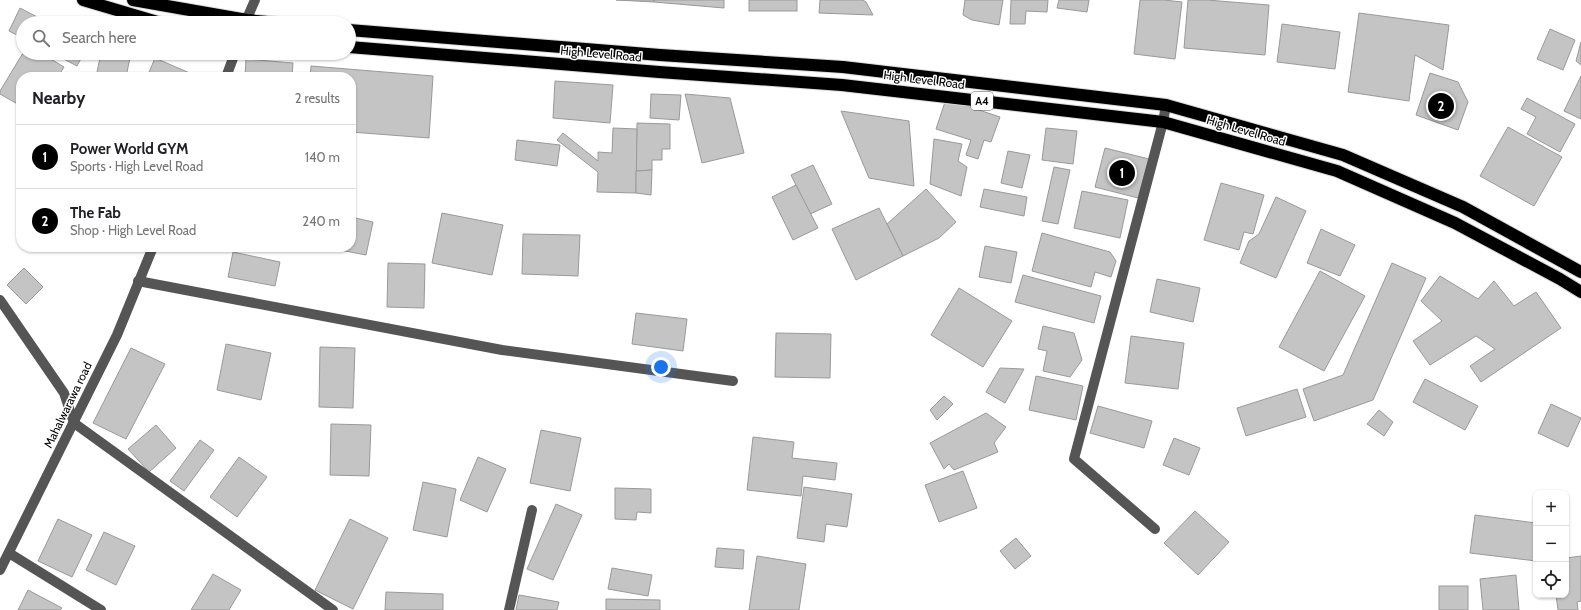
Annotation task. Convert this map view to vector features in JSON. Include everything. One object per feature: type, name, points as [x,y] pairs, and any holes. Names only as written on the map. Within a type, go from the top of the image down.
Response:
[{"type":"highway","points":[[83,0],[137,16]]},
{"type":"highway","points":[[133,0],[219,16]]},
{"type":"highway","name":"High Level Road","points":[[356,31],[660,55],[844,67],[1166,105],[1343,154],[1463,207],[1581,272]]},
{"type":"highway","name":"High Level Road","points":[[356,48],[842,85],[1162,122],[1337,171],[1455,223],[1560,279],[1581,292]]},
{"type":"street","points":[[248,16],[255,0]]},
{"type":"street","points":[[228,72],[232,60]]},
{"type":"street","points":[[1155,529],[1074,459],[1166,105]]},
{"type":"street","name":"Mahalwarawa road","points":[[0,570],[117,335],[151,252]]},
{"type":"street","points":[[138,281],[502,350],[733,381]]},
{"type":"street","points":[[0,300],[64,393],[74,423],[333,610]]},
{"type":"street","points":[[509,610],[532,510]]},
{"type":"street","points":[[9,553],[101,610]]},
{"type":"building","points":[[616,0],[654,0],[654,2]]},
{"type":"building","points":[[654,0],[724,0],[724,8],[654,2]]},
{"type":"building","points":[[749,0],[797,0],[797,11],[749,11]]},
{"type":"building","points":[[820,0],[863,0],[866,2],[873,15],[819,13]]},
{"type":"building","points":[[965,0],[1003,0],[999,25],[972,20],[963,15]]},
{"type":"building","points":[[1011,0],[1048,0],[1047,12],[1026,11],[1025,24],[1010,24]]},
{"type":"building","points":[[1059,0],[1089,0],[1087,12],[1057,8]]},
{"type":"building","points":[[1140,0],[1182,2],[1175,59],[1134,54]]},
{"type":"building","points":[[1188,0],[1269,5],[1265,55],[1184,48]]},
{"type":"building","points":[[20,8],[35,16],[16,16]]},
{"type":"building","points":[[1359,13],[1449,25],[1443,70],[1415,55],[1409,101],[1348,92]]},
{"type":"building","points":[[16,16],[16,34],[9,31]]},
{"type":"building","points":[[1282,24],[1340,32],[1335,69],[1277,62]]},
{"type":"building","points":[[1550,29],[1575,40],[1563,70],[1537,59]]},
{"type":"building","points":[[1581,42],[1581,65],[1576,61]]},
{"type":"building","points":[[19,60],[52,60],[64,67],[61,72],[16,72],[16,103],[0,94],[0,91]]},
{"type":"building","points":[[65,60],[80,60],[77,66]]},
{"type":"building","points":[[100,60],[130,60],[127,72],[97,72]]},
{"type":"building","points":[[154,60],[160,60],[187,72],[149,72]]},
{"type":"building","points":[[246,60],[293,63],[292,72],[245,72]]},
{"type":"building","points":[[311,66],[433,76],[429,138],[356,132],[356,72],[310,72]]},
{"type":"building","points":[[1430,73],[1458,82],[1468,102],[1458,130],[1416,115]]},
{"type":"building","points":[[1581,76],[1581,119],[1564,111]]},
{"type":"building","points":[[555,81],[613,85],[610,123],[553,118]]},
{"type":"building","points":[[651,94],[681,95],[679,120],[650,118]]},
{"type":"building","points":[[685,94],[730,98],[744,153],[702,163]]},
{"type":"building","points":[[1527,98],[1575,124],[1560,152],[1527,134],[1536,117],[1521,109]]},
{"type":"building","points":[[946,99],[1000,117],[991,142],[984,140],[978,159],[966,155],[971,140],[936,129]]},
{"type":"building","points":[[841,111],[909,121],[914,186],[869,178]]},
{"type":"building","points":[[637,123],[670,124],[670,149],[662,149],[662,160],[652,160],[652,170],[636,171]]},
{"type":"building","points":[[1508,127],[1562,157],[1534,206],[1480,176]]},
{"type":"building","points":[[613,128],[637,129],[636,193],[597,192],[598,172],[557,140],[563,133],[598,161],[598,152],[612,153]]},
{"type":"building","points":[[1046,128],[1077,131],[1073,164],[1042,160]]},
{"type":"building","points":[[934,139],[962,144],[958,161],[967,167],[961,196],[930,184]]},
{"type":"building","points":[[517,140],[560,145],[557,166],[515,160]]},
{"type":"building","points":[[1105,148],[1149,159],[1138,198],[1095,187]]},
{"type":"building","points":[[1008,151],[1030,155],[1022,188],[1001,183]]},
{"type":"building","points":[[813,165],[832,204],[810,214],[791,175]]},
{"type":"building","points":[[1054,167],[1070,170],[1058,224],[1042,221]]},
{"type":"building","points":[[652,170],[651,195],[636,193],[636,171]]},
{"type":"building","points":[[1221,183],[1264,195],[1253,234],[1244,232],[1239,250],[1204,240]]},
{"type":"building","points":[[796,185],[818,228],[793,240],[772,197]]},
{"type":"building","points":[[926,189],[956,222],[939,238],[903,256],[887,224]]},
{"type":"building","points":[[984,189],[1027,197],[1024,216],[980,207]]},
{"type":"building","points":[[1082,191],[1128,200],[1120,238],[1074,228]]},
{"type":"building","points":[[1276,197],[1306,211],[1276,278],[1240,263],[1249,241],[1259,234]]},
{"type":"building","points":[[879,208],[903,256],[856,280],[832,229]]},
{"type":"building","points":[[442,213],[503,225],[492,275],[432,263]]},
{"type":"building","points":[[356,218],[373,222],[366,255],[350,252],[356,252]]},
{"type":"building","points":[[1321,229],[1355,245],[1340,276],[1307,263]]},
{"type":"building","points":[[1042,233],[1110,252],[1116,261],[1111,277],[1095,272],[1091,287],[1032,271]]},
{"type":"building","points":[[523,234],[580,235],[578,276],[522,274]]},
{"type":"building","points":[[985,246],[1017,252],[1011,283],[979,277]]},
{"type":"building","points":[[233,252],[280,262],[275,286],[228,277]]},
{"type":"building","points":[[388,263],[425,264],[424,308],[387,307]]},
{"type":"building","points":[[1392,263],[1426,278],[1373,400],[1314,421],[1303,389],[1343,375]]},
{"type":"building","points":[[24,268],[43,287],[26,304],[7,285]]},
{"type":"building","points":[[1320,271],[1365,296],[1324,371],[1279,347]]},
{"type":"building","points":[[1023,275],[1101,296],[1094,323],[1015,302]]},
{"type":"building","points":[[1440,276],[1478,299],[1494,281],[1514,306],[1536,292],[1561,328],[1481,382],[1470,366],[1495,349],[1476,336],[1430,365],[1413,341],[1442,321],[1421,301]]},
{"type":"building","points":[[1157,279],[1200,288],[1193,322],[1150,312]]},
{"type":"building","points":[[959,288],[1012,321],[983,367],[931,335]]},
{"type":"building","points":[[636,313],[687,319],[683,351],[632,344]]},
{"type":"building","points":[[1043,326],[1074,333],[1082,360],[1070,377],[1043,371],[1047,351],[1038,349]]},
{"type":"building","points":[[776,333],[831,334],[830,378],[775,377]]},
{"type":"building","points":[[1131,336],[1184,343],[1178,389],[1125,383]]},
{"type":"building","points":[[226,344],[271,353],[261,400],[217,390]]},
{"type":"building","points":[[320,347],[355,348],[353,408],[319,407]]},
{"type":"building","points":[[131,348],[165,364],[126,439],[93,423]]},
{"type":"building","points":[[1000,368],[1024,369],[1005,403],[986,392]]},
{"type":"building","points":[[1036,376],[1083,386],[1076,420],[1029,410]]},
{"type":"building","points":[[1425,379],[1478,406],[1465,430],[1413,402]]},
{"type":"building","points":[[1297,389],[1306,417],[1246,436],[1237,408]]},
{"type":"building","points":[[944,396],[953,404],[937,420],[930,410]]},
{"type":"building","points":[[1551,404],[1581,418],[1568,447],[1538,433]]},
{"type":"building","points":[[1098,406],[1152,421],[1144,448],[1090,433]]},
{"type":"building","points":[[1379,410],[1393,422],[1384,436],[1367,424]]},
{"type":"building","points":[[986,413],[1006,427],[994,443],[998,452],[954,470],[949,464],[944,469],[930,443]]},
{"type":"building","points":[[331,424],[371,425],[369,476],[330,475]]},
{"type":"building","points":[[156,425],[176,448],[149,472],[128,449]]},
{"type":"building","points":[[541,430],[581,438],[570,491],[530,483]]},
{"type":"building","points":[[753,437],[794,442],[792,458],[837,463],[835,480],[803,476],[801,496],[747,490]]},
{"type":"building","points":[[1174,438],[1200,448],[1189,475],[1163,465]]},
{"type":"building","points":[[200,440],[214,450],[184,491],[170,481]]},
{"type":"building","points":[[239,457],[267,477],[237,517],[210,497]]},
{"type":"building","points":[[478,457],[506,469],[487,512],[460,500]]},
{"type":"building","points":[[963,471],[977,508],[939,522],[925,485]]},
{"type":"building","points":[[423,482],[456,489],[447,537],[413,530]]},
{"type":"building","points":[[804,487],[852,494],[847,527],[826,524],[824,542],[797,538]]},
{"type":"building","points":[[615,488],[651,489],[651,513],[637,512],[636,520],[615,519]]},
{"type":"building","points":[[556,504],[582,515],[553,580],[527,569]]},
{"type":"building","points":[[1195,511],[1229,542],[1198,575],[1164,543]]},
{"type":"building","points":[[1475,515],[1533,523],[1533,561],[1470,553]]},
{"type":"building","points":[[58,519],[92,535],[72,577],[38,561]]},
{"type":"building","points":[[350,519],[388,538],[353,609],[315,590]]},
{"type":"building","points":[[104,532],[135,546],[116,585],[86,570]]},
{"type":"building","points":[[1016,538],[1031,556],[1015,569],[1000,551]]},
{"type":"building","points":[[717,548],[744,550],[743,569],[715,567]]},
{"type":"building","points":[[757,556],[806,564],[799,610],[749,610]]},
{"type":"building","points":[[1581,556],[1581,601],[1577,602],[1578,610],[1558,610],[1556,598],[1569,598],[1569,558]]},
{"type":"building","points":[[612,568],[652,575],[648,596],[608,589]]},
{"type":"building","points":[[213,574],[241,590],[229,610],[191,610]]},
{"type":"building","points":[[1516,575],[1519,610],[1483,610],[1480,579]]},
{"type":"building","points":[[1439,586],[1468,586],[1468,610],[1439,610]]},
{"type":"building","points":[[28,590],[62,608],[60,610],[18,610]]},
{"type":"building","points":[[386,592],[443,594],[443,610],[385,610]]},
{"type":"building","points":[[519,595],[559,602],[557,610],[516,610]]},
{"type":"building","points":[[606,599],[660,600],[660,610],[606,610]]},
{"type":"place","name":"The Fab","points":[[1441,106]]},
{"type":"place","name":"Power World GYM","points":[[1122,173]]}]
